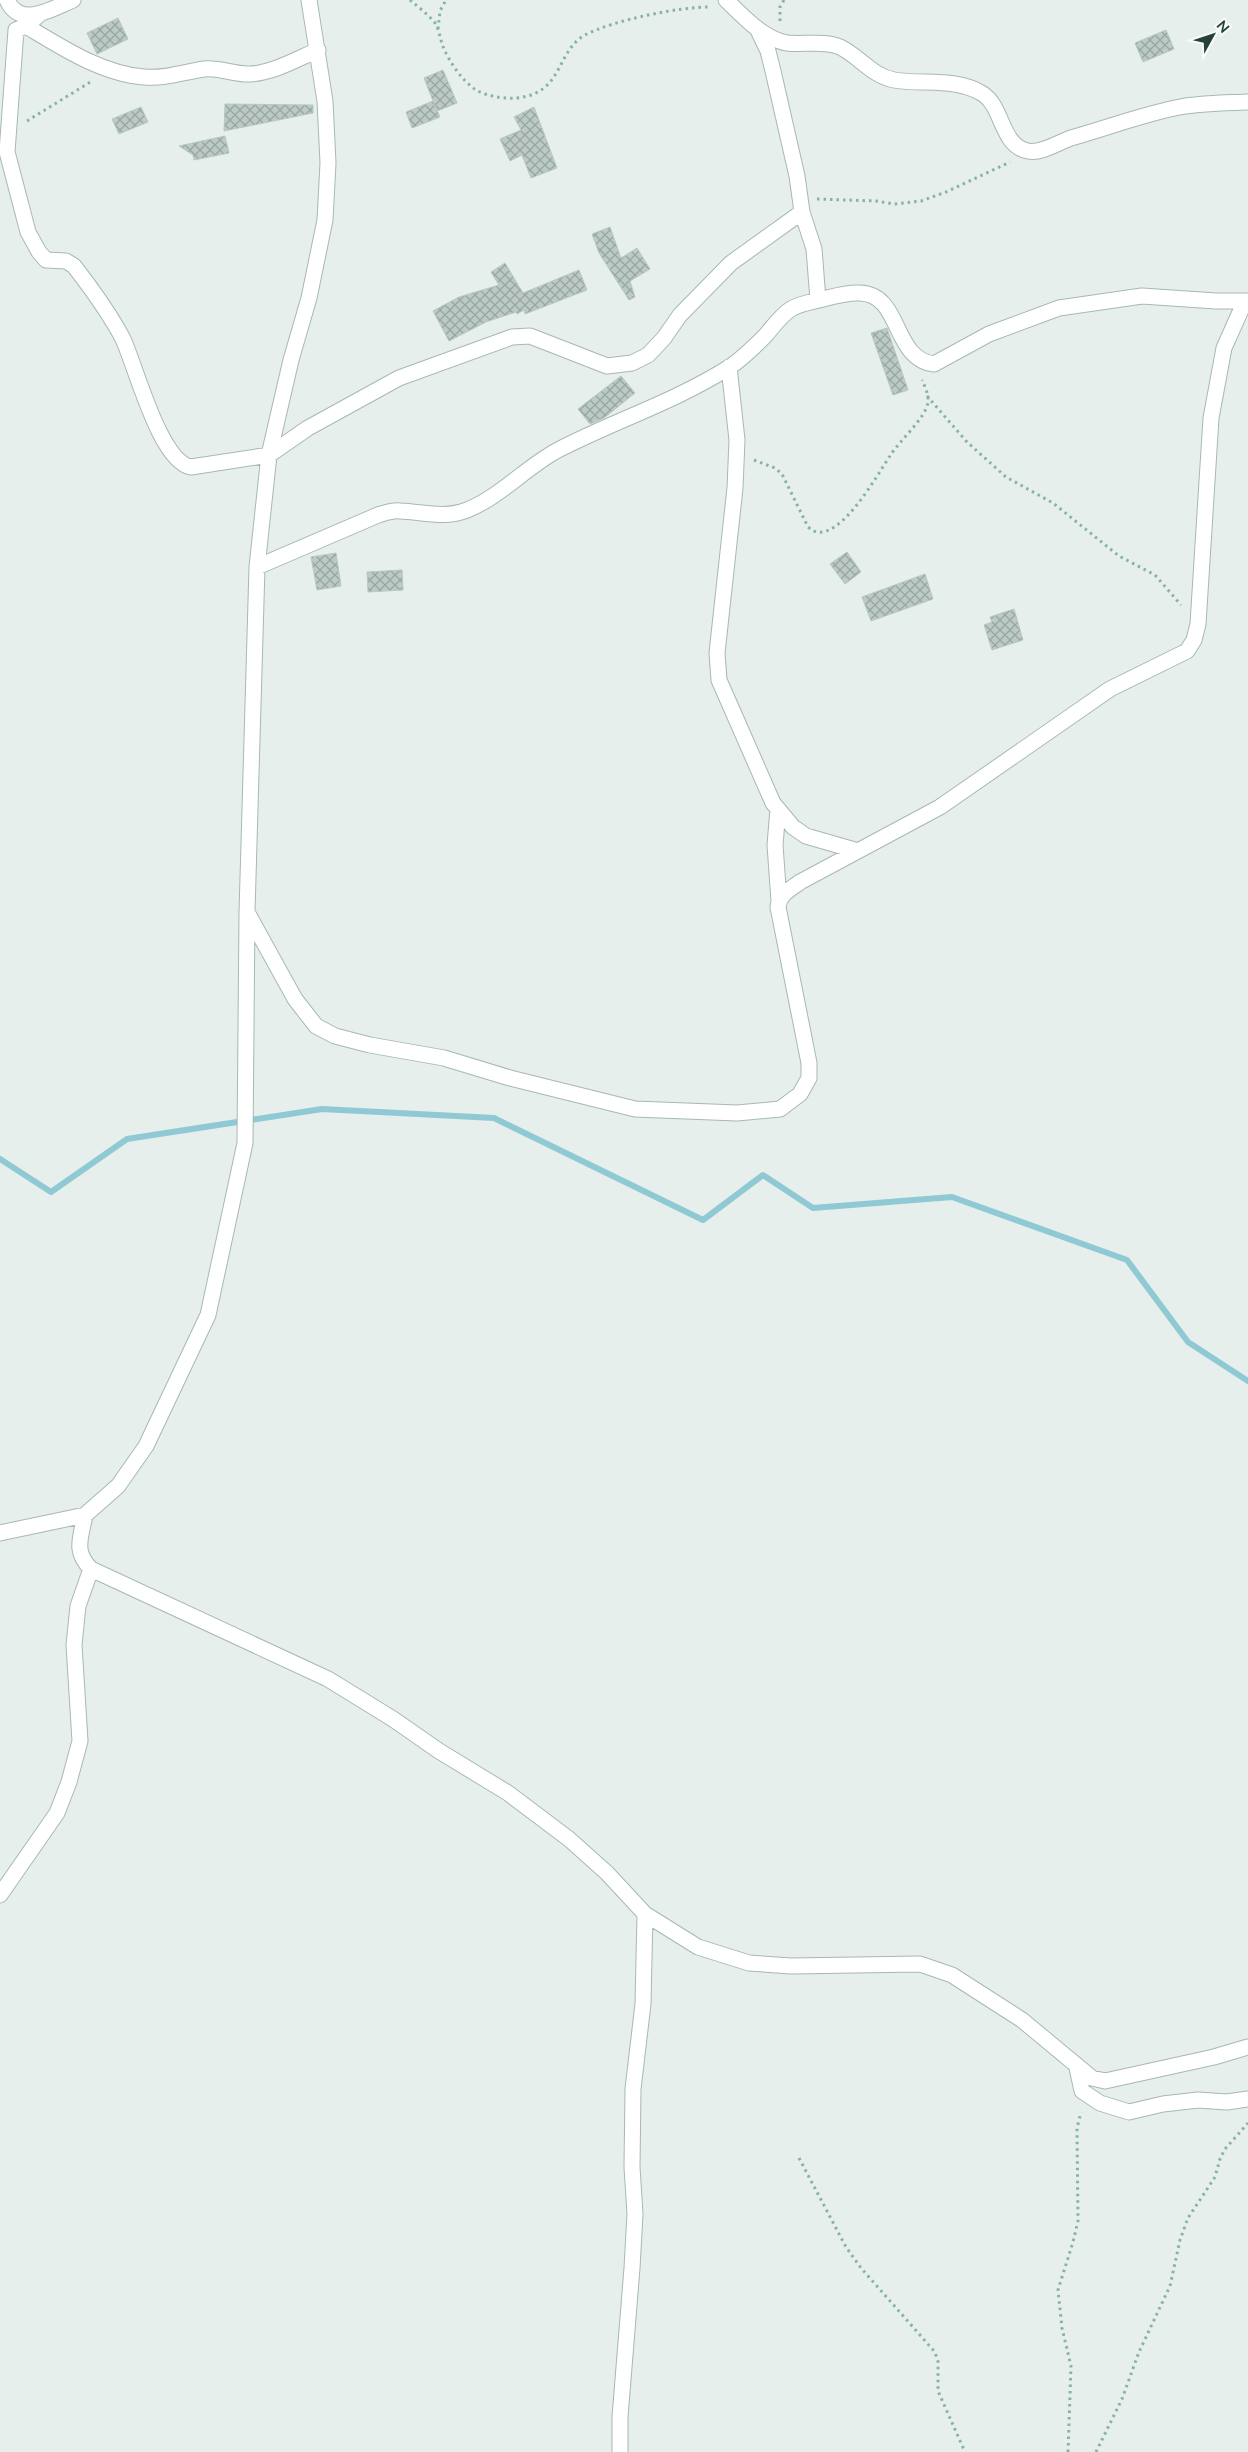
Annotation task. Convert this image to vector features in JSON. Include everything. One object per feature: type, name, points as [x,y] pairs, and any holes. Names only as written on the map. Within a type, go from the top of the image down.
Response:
[{"type":"street","points":[[8,0],[11,9],[22,16],[41,13],[73,0]]},
{"type":"street","points":[[0,1533],[85,1515],[118,1486],[146,1446],[208,1315],[244,1144],[247,912],[257,567],[270,455],[291,360],[309,298],[325,220],[328,163],[325,101],[309,0]]},
{"type":"street","points":[[730,3],[757,28],[774,40],[787,43],[837,45],[882,77],[905,82],[948,83],[976,91],[991,101],[998,110],[1006,132],[1016,144],[1027,151],[1035,151],[1058,142],[1180,107],[1248,102]]},
{"type":"street","points":[[41,13],[26,26],[16,30],[7,152],[31,238],[46,260],[66,261],[74,266],[123,340],[149,408],[178,462],[191,467],[270,455],[308,428],[399,378],[512,337],[530,336],[607,366],[632,363],[648,355],[664,338],[680,315],[731,263],[801,205]]},
{"type":"street","points":[[26,26],[109,70],[144,77],[168,76],[206,69],[234,74],[264,72],[318,50]]},
{"type":"street","points":[[757,28],[768,51],[801,205],[814,249],[818,300]]},
{"type":"street","points":[[257,567],[378,515],[398,510],[436,516],[454,515],[469,510],[502,489],[535,463],[558,450],[651,409],[729,368],[763,338],[790,310],[840,294],[862,292],[880,299],[889,311],[902,341],[914,356],[926,363],[934,364],[989,334],[1059,308],[1142,296],[1246,301],[1224,348],[1211,418],[1198,624],[1194,640],[1187,651],[1110,689],[940,807],[800,882],[784,894],[779,901]]},
{"type":"street","points":[[729,368],[735,410],[737,444],[735,488],[717,653],[719,680],[762,778],[778,808],[793,827],[806,836],[858,851]]},
{"type":"street","points":[[247,912],[295,999],[316,1026],[335,1036],[370,1045],[444,1058],[510,1078],[635,1109],[737,1113],[780,1109],[800,1094],[809,1078],[809,1063],[778,907],[775,844],[778,808]]},
{"type":"street","points":[[85,1515],[79,1545],[82,1560],[92,1569],[328,1679],[393,1719],[438,1751],[508,1793],[569,1839],[607,1873],[646,1914],[698,1947],[749,1963],[791,1966],[920,1964],[937,1968],[952,1975],[1022,2020],[1076,2068],[1092,2078],[1105,2081],[1214,2057],[1248,2047]]},
{"type":"street","points":[[0,1895],[56,1813],[69,1782],[80,1741],[74,1645],[78,1606],[92,1569]]},
{"type":"street","points":[[620,2452],[620,2417],[635,2214],[632,2167],[633,2089],[642,2004],[646,1914]]},
{"type":"street","points":[[1076,2068],[1082,2091],[1100,2103],[1129,2112],[1163,2104],[1198,2100],[1227,2102],[1248,2100]]},
{"type":"path","points":[[410,0],[434,22],[453,66],[469,84],[476,90],[510,99],[527,97],[539,92],[550,83],[578,40],[586,35],[633,20],[691,7],[730,3]]},
{"type":"path","points":[[438,29],[440,11],[446,0]]},
{"type":"path","points":[[8,134],[109,70]]},
{"type":"path","points":[[801,205],[838,199],[894,204],[921,201],[968,183],[1027,151]]},
{"type":"path","points":[[737,444],[751,459],[760,465],[775,468],[782,474],[812,532],[831,529],[852,512],[864,497],[890,455],[924,413],[928,402],[927,396],[914,356]]},
{"type":"path","points":[[927,396],[968,442],[1006,476],[1053,503],[1119,556],[1155,575],[1198,624]]},
{"type":"path","points":[[1068,2452],[1071,2366],[1062,2328],[1058,2290],[1074,2242],[1078,2221],[1078,2128],[1082,2091]]},
{"type":"path","points":[[1096,2452],[1122,2399],[1139,2352],[1170,2286],[1180,2240],[1188,2218],[1215,2177],[1225,2149],[1248,2123]]},
{"type":"path","points":[[799,2158],[846,2247],[861,2268],[934,2351],[938,2360],[938,2391],[965,2452]]},
{"type":"building","points":[[118,18],[128,39],[97,54],[87,33]]},
{"type":"building","points":[[1166,30],[1174,49],[1143,62],[1135,43]]},
{"type":"building","points":[[443,70],[457,103],[437,111],[424,78]]},
{"type":"building","points":[[433,101],[440,117],[412,128],[406,112]]},
{"type":"building","points":[[225,104],[313,105],[313,113],[224,131]]},
{"type":"building","points":[[141,107],[148,122],[119,134],[112,119]]},
{"type":"building","points":[[534,107],[557,168],[531,178],[522,155],[510,161],[500,139],[521,130],[514,117]]},
{"type":"building","points":[[225,136],[229,153],[194,160],[193,155],[179,146]]},
{"type":"building","points":[[610,227],[621,258],[637,248],[650,269],[630,281],[635,297],[629,300],[599,253],[592,234]]},
{"type":"building","points":[[505,263],[523,293],[579,270],[587,290],[525,314],[524,310],[517,314],[516,312],[486,322],[449,341],[433,311],[459,297],[499,285],[491,272]]},
{"type":"building","points":[[887,328],[908,390],[893,395],[871,333]]},
{"type":"building","points":[[621,376],[635,393],[604,418],[590,424],[578,409]]},
{"type":"building","points":[[847,552],[861,572],[845,584],[830,564]]},
{"type":"building","points":[[336,553],[341,586],[317,590],[311,557]]},
{"type":"building","points":[[402,570],[403,590],[368,592],[367,572]]},
{"type":"building","points":[[925,574],[933,599],[871,621],[862,597]]},
{"type":"building","points":[[1014,609],[1023,640],[992,650],[984,625],[992,622],[990,617]]},
{"type":"waterway","points":[[0,1159],[51,1192],[127,1139],[322,1109],[494,1118],[703,1220],[763,1175],[813,1208],[952,1197],[1127,1260],[1188,1342],[1248,1381]]}]
